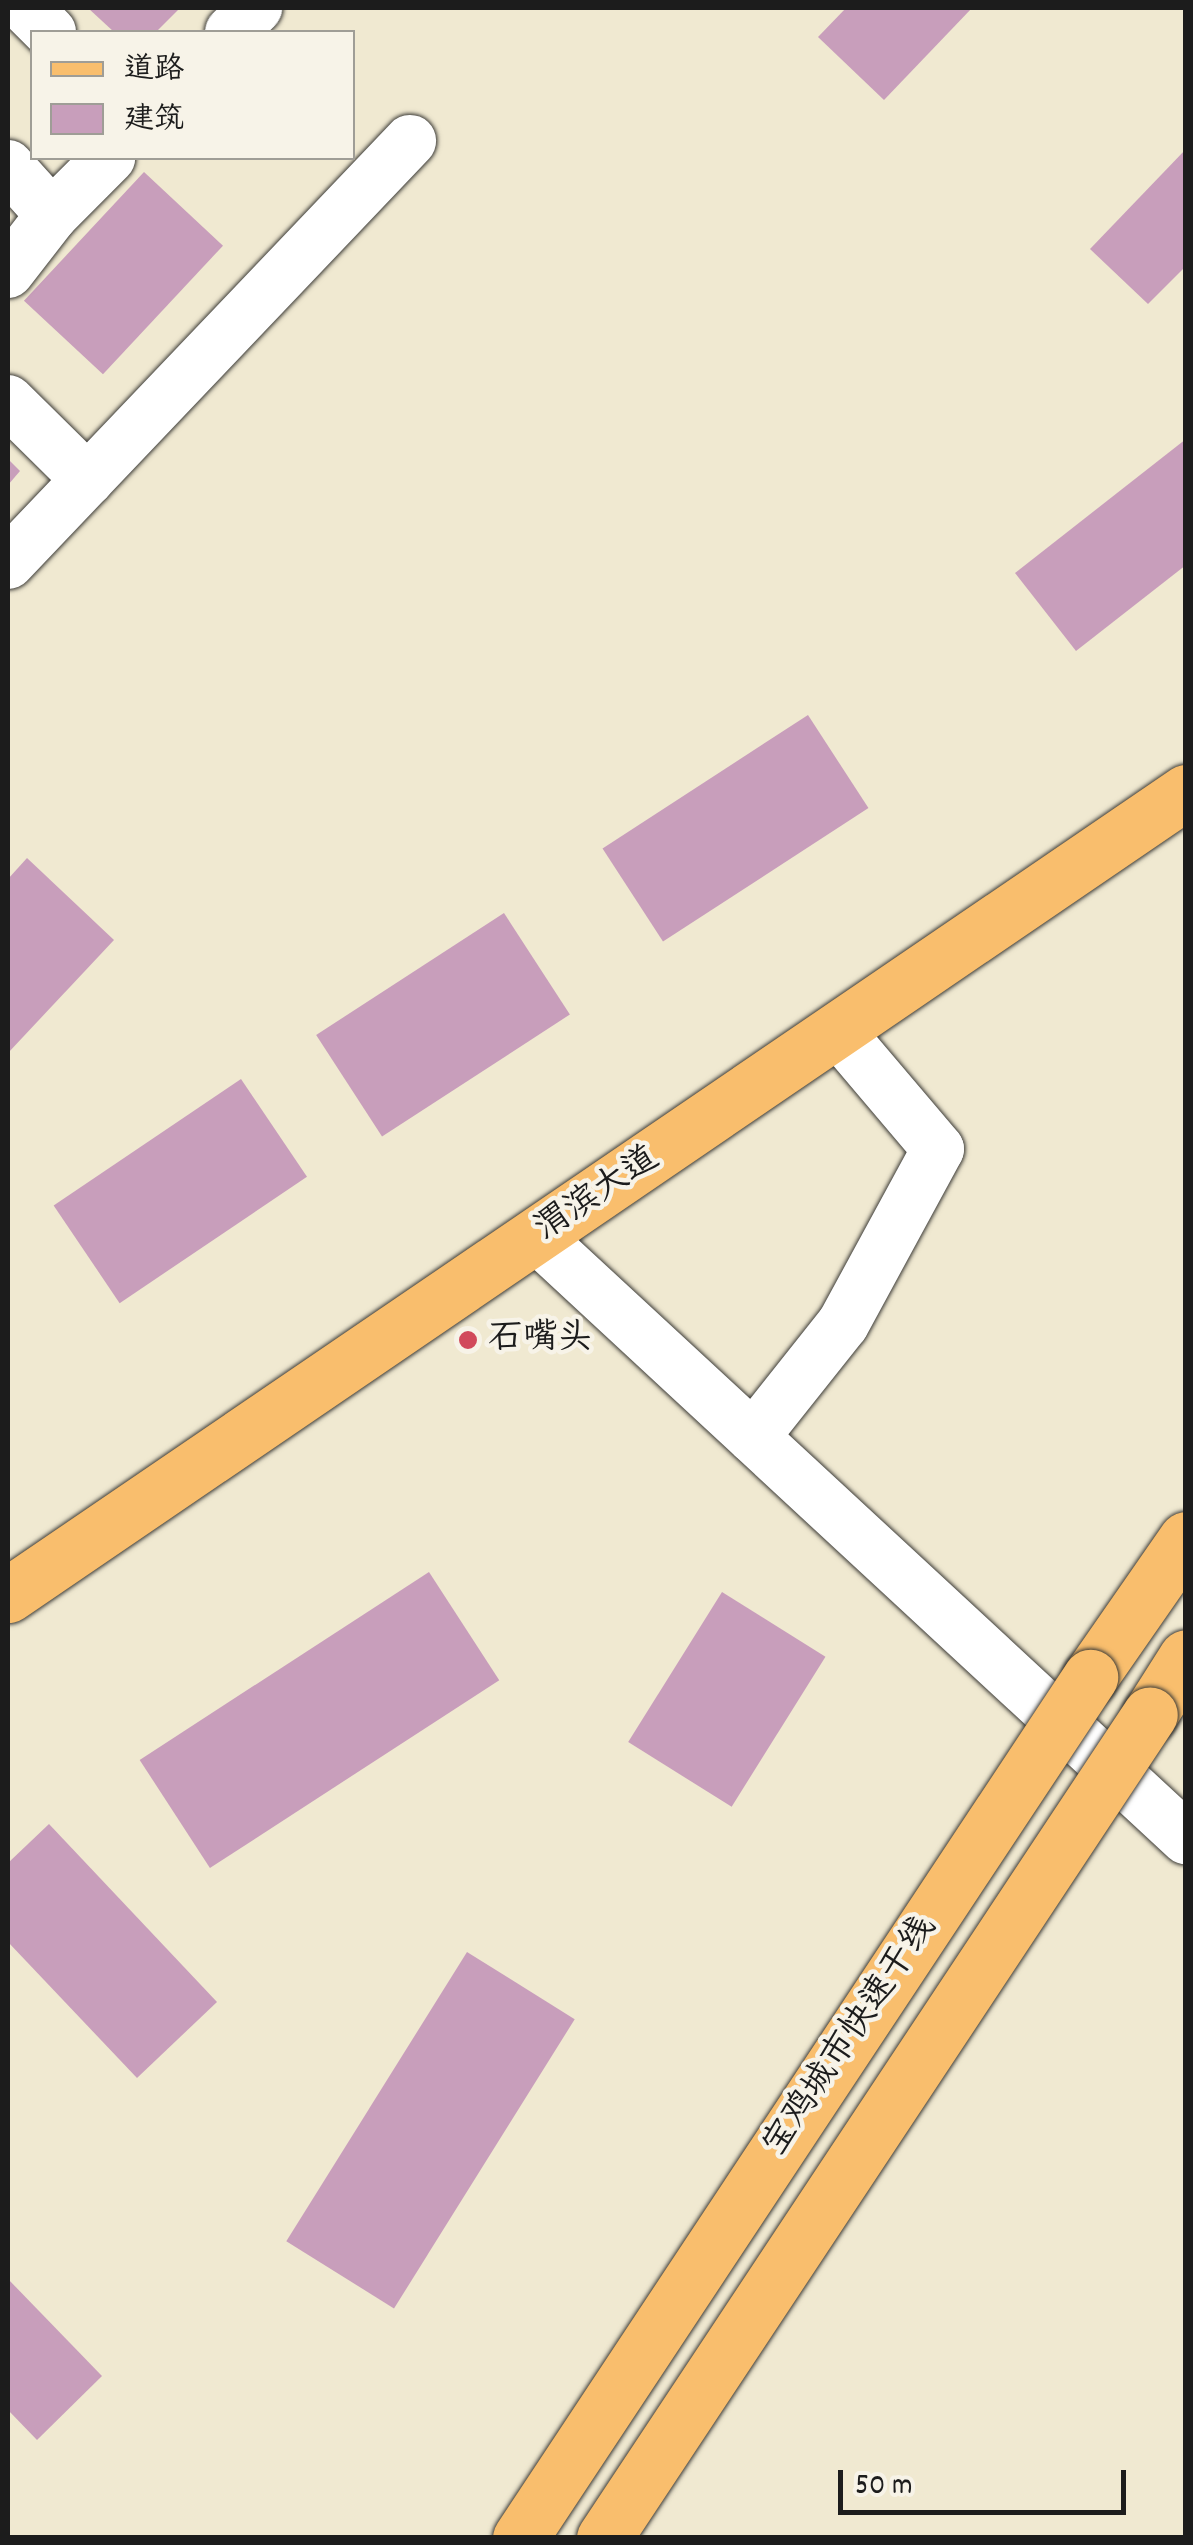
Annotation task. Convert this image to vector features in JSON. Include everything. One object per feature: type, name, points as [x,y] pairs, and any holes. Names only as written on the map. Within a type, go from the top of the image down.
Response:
[{"type":"main road","name":"渭滨大道","points":[[8,1595],[1186,792]]},
{"type":"main road","name":"宝鸡城市快速干线","points":[[520,2538],[1090,1677],[1186,1539]]},
{"type":"main road","name":"宝鸡城市快速干线","points":[[604,2538],[1186,1657]]},
{"type":"street","points":[[26,8],[48,30]]},
{"type":"street","points":[[233,30],[256,8]]},
{"type":"street","points":[[8,564],[410,142]]},
{"type":"street","points":[[8,272],[52,215],[107,160]]},
{"type":"street","points":[[8,166],[52,215]]},
{"type":"street","points":[[8,400],[88,480]]},
{"type":"street","points":[[753,1437],[843,1324],[938,1148],[838,1030]]},
{"type":"street","points":[[537,1237],[1186,1838]]},
{"type":"building","points":[[88,8],[180,8],[158,30],[112,30]]},
{"type":"building","points":[[846,8],[972,8],[884,100],[818,37]]},
{"type":"building","points":[[1186,149],[1186,266],[1148,304],[1090,249]]},
{"type":"building","points":[[144,172],[223,246],[103,374],[24,301]]},
{"type":"building","points":[[1186,439],[1186,565],[1076,651],[1015,573]]},
{"type":"building","points":[[8,459],[20,471],[8,485]]},
{"type":"building","points":[[808,715],[868,808],[663,942],[603,848]]},
{"type":"building","points":[[27,858],[114,940],[8,1053],[8,879]]},
{"type":"building","points":[[504,913],[570,1014],[382,1136],[316,1035]]},
{"type":"building","points":[[241,1079],[307,1177],[120,1303],[54,1205]]},
{"type":"building","points":[[429,1572],[499,1680],[210,1868],[140,1760]]},
{"type":"building","points":[[722,1592],[825,1657],[732,1807],[628,1742]]},
{"type":"building","points":[[49,1824],[217,2002],[137,2078],[8,1942],[8,1863]]},
{"type":"building","points":[[467,1952],[575,2019],[394,2308],[286,2241]]},
{"type":"building","points":[[8,2279],[102,2376],[37,2440],[8,2410]]},
{"type":"place","name":"石嘴头","points":[[468,1340]]}]
